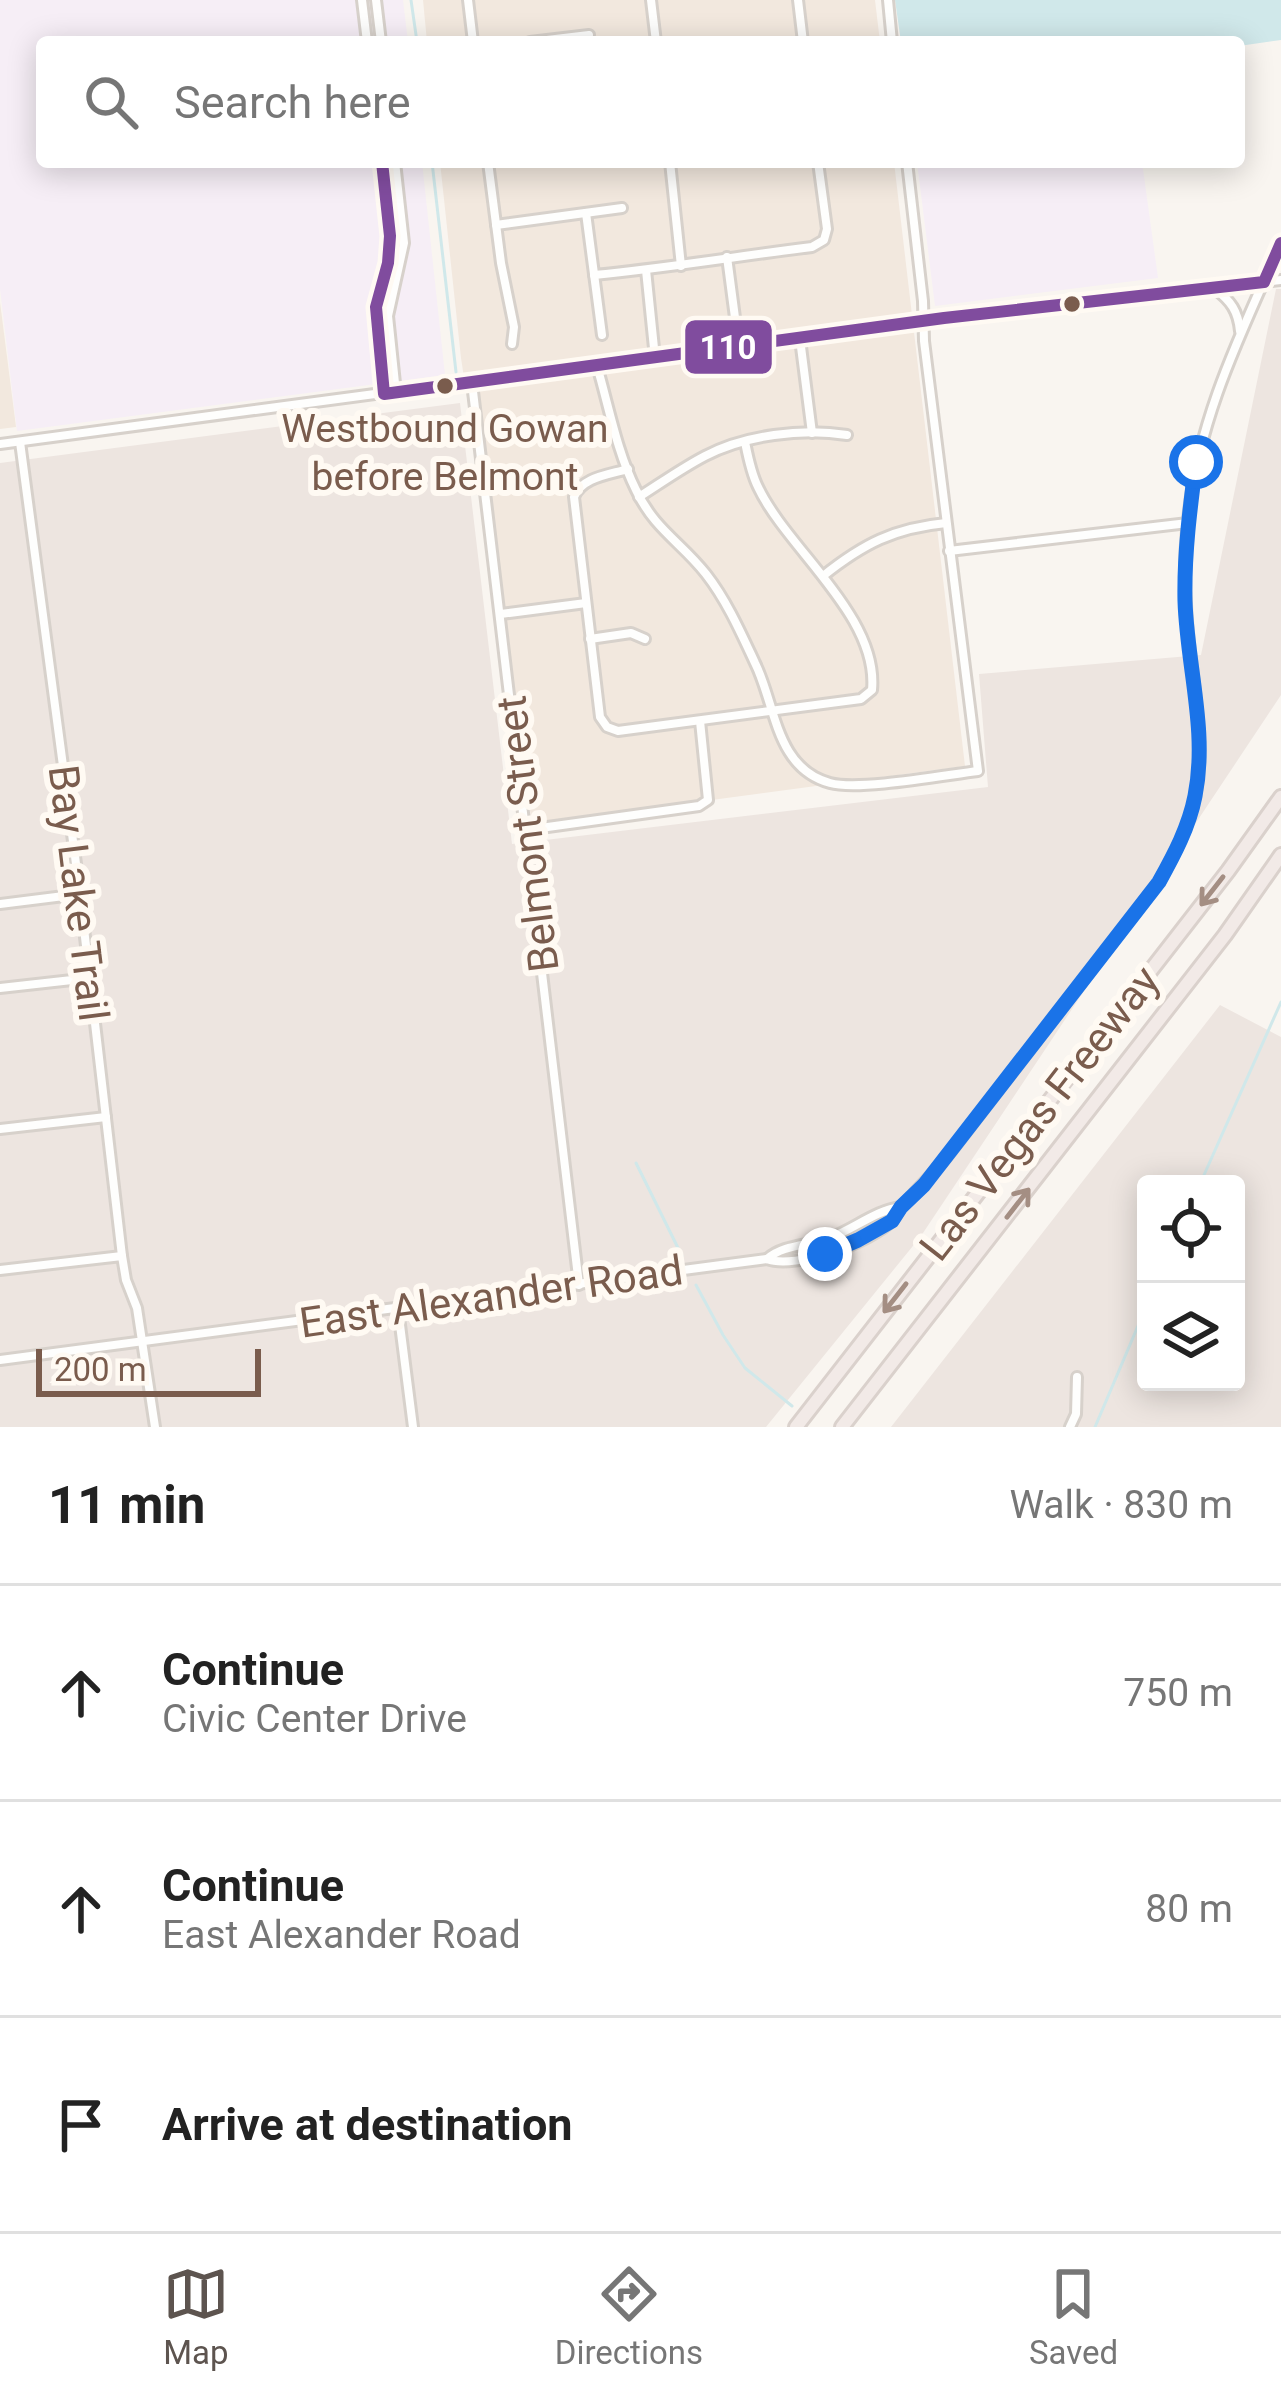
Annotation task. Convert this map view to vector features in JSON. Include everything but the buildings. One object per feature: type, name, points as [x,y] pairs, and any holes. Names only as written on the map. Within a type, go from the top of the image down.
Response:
[{"type":"highway","name":"Las Vegas Freeway","points":[[796,1427],[1281,797]]},
{"type":"highway","name":"Las Vegas Freeway","points":[[842,1427],[1225,935],[1281,855]]},
{"type":"street","points":[[362,0],[367,36]]},
{"type":"street","points":[[376,0],[380,36]]},
{"type":"street","points":[[468,0],[472,36]]},
{"type":"street","points":[[651,0],[655,36]]},
{"type":"street","points":[[798,0],[802,36]]},
{"type":"street","points":[[887,0],[891,36]]},
{"type":"street","points":[[581,36],[590,35]]},
{"type":"street","points":[[383,168],[390,250],[376,315],[384,394]]},
{"type":"street","points":[[396,168],[404,236],[388,316],[396,393]]},
{"type":"street","points":[[489,168],[514,327],[512,344]]},
{"type":"street","points":[[671,168],[681,266]]},
{"type":"street","points":[[594,275],[812,247],[824,240],[826,229],[819,168]]},
{"type":"street","points":[[597,366],[639,497],[654,521],[711,580],[764,681],[780,736],[792,757],[830,783],[978,771],[908,168]]},
{"type":"street","points":[[496,225],[622,208]]},
{"type":"street","points":[[586,213],[602,335]]},
{"type":"street","points":[[949,551],[1188,523],[1196,462],[1212,404],[1281,242]]},
{"type":"street","points":[[727,257],[739,348]]},
{"type":"street","points":[[646,270],[655,358]]},
{"type":"street","points":[[0,444],[924,321],[1281,280]]},
{"type":"street","points":[[1214,288],[1233,304],[1240,334]]},
{"type":"street","points":[[800,339],[812,433]]},
{"type":"street","name":"Belmont Street","points":[[472,383],[579,1285]]},
{"type":"street","points":[[639,497],[704,456],[745,442],[823,431],[847,435]]},
{"type":"street","name":"Bay Lake Trail","points":[[20,442],[125,1280],[137,1308],[154,1427]]},
{"type":"street","points":[[628,470],[586,482],[574,497],[600,717],[607,727],[618,731],[862,699],[872,690],[874,676],[860,633],[824,576],[764,499],[745,442]]},
{"type":"street","points":[[824,576],[886,535],[946,523]]},
{"type":"street","name":"East Alexander Road","points":[[0,1360],[767,1259],[777,1250],[831,1238],[886,1209],[901,1207],[949,1154],[1159,882],[1179,846],[1195,797],[1200,744],[1185,603],[1188,523]]},
{"type":"street","points":[[501,614],[586,603]]},
{"type":"street","points":[[590,638],[631,633],[645,639]]},
{"type":"street","points":[[526,830],[699,806],[708,800],[700,721]]},
{"type":"street","points":[[0,904],[80,894]]},
{"type":"street","points":[[0,988],[90,978]]},
{"type":"street","points":[[0,1129],[106,1117]]},
{"type":"street","points":[[0,1270],[122,1256]]},
{"type":"street","points":[[398,1309],[413,1427]]},
{"type":"street","points":[[1070,1427],[1076,1414],[1077,1377]]},
{"type":"shaded area","points":[[0,0],[403,0],[407,36],[36,36],[36,168],[423,168],[445,375],[17,431],[0,289]]},
{"type":"shaded area","points":[[423,0],[875,0],[879,36],[426,36]]},
{"type":"shaded area","points":[[441,168],[895,168],[965,766],[532,824],[461,358]]},
{"type":"shaded area","points":[[918,168],[1143,168],[1158,278],[935,306]]},
{"type":"shaded area","points":[[1276,289],[1281,289],[1281,695],[921,1236],[766,1427],[0,1427],[0,463],[460,403],[512,844],[988,787],[979,674],[1201,655]]},
{"type":"shaded area","points":[[0,302],[16,427],[0,429]]},
{"type":"shaded area","points":[[1220,1005],[1281,1037],[1281,1427],[891,1427]]},
{"type":"water","points":[[895,0],[1281,0],[1281,40],[1245,45],[1245,36],[900,36]]},
{"type":"waterway","points":[[411,0],[416,36]]},
{"type":"waterway","points":[[433,168],[456,372]]},
{"type":"waterway","points":[[1204,1175],[1281,1002]]},
{"type":"waterway","points":[[636,1163],[682,1256]]},
{"type":"waterway","points":[[696,1285],[745,1368],[792,1406]]},
{"type":"waterway","points":[[1095,1427],[1137,1328]]},
{"type":"transit line","name":"110","points":[[383,168],[390,236],[376,307],[384,394],[944,318],[1264,282],[1281,243]]},
{"type":"place","name":"Westbound Gowan before Belmont","points":[[445,386]]},
{"type":"route","points":[[825,1254],[892,1221],[924,1185],[1159,882],[1179,846],[1195,797],[1200,744],[1185,603],[1196,462]]}]
